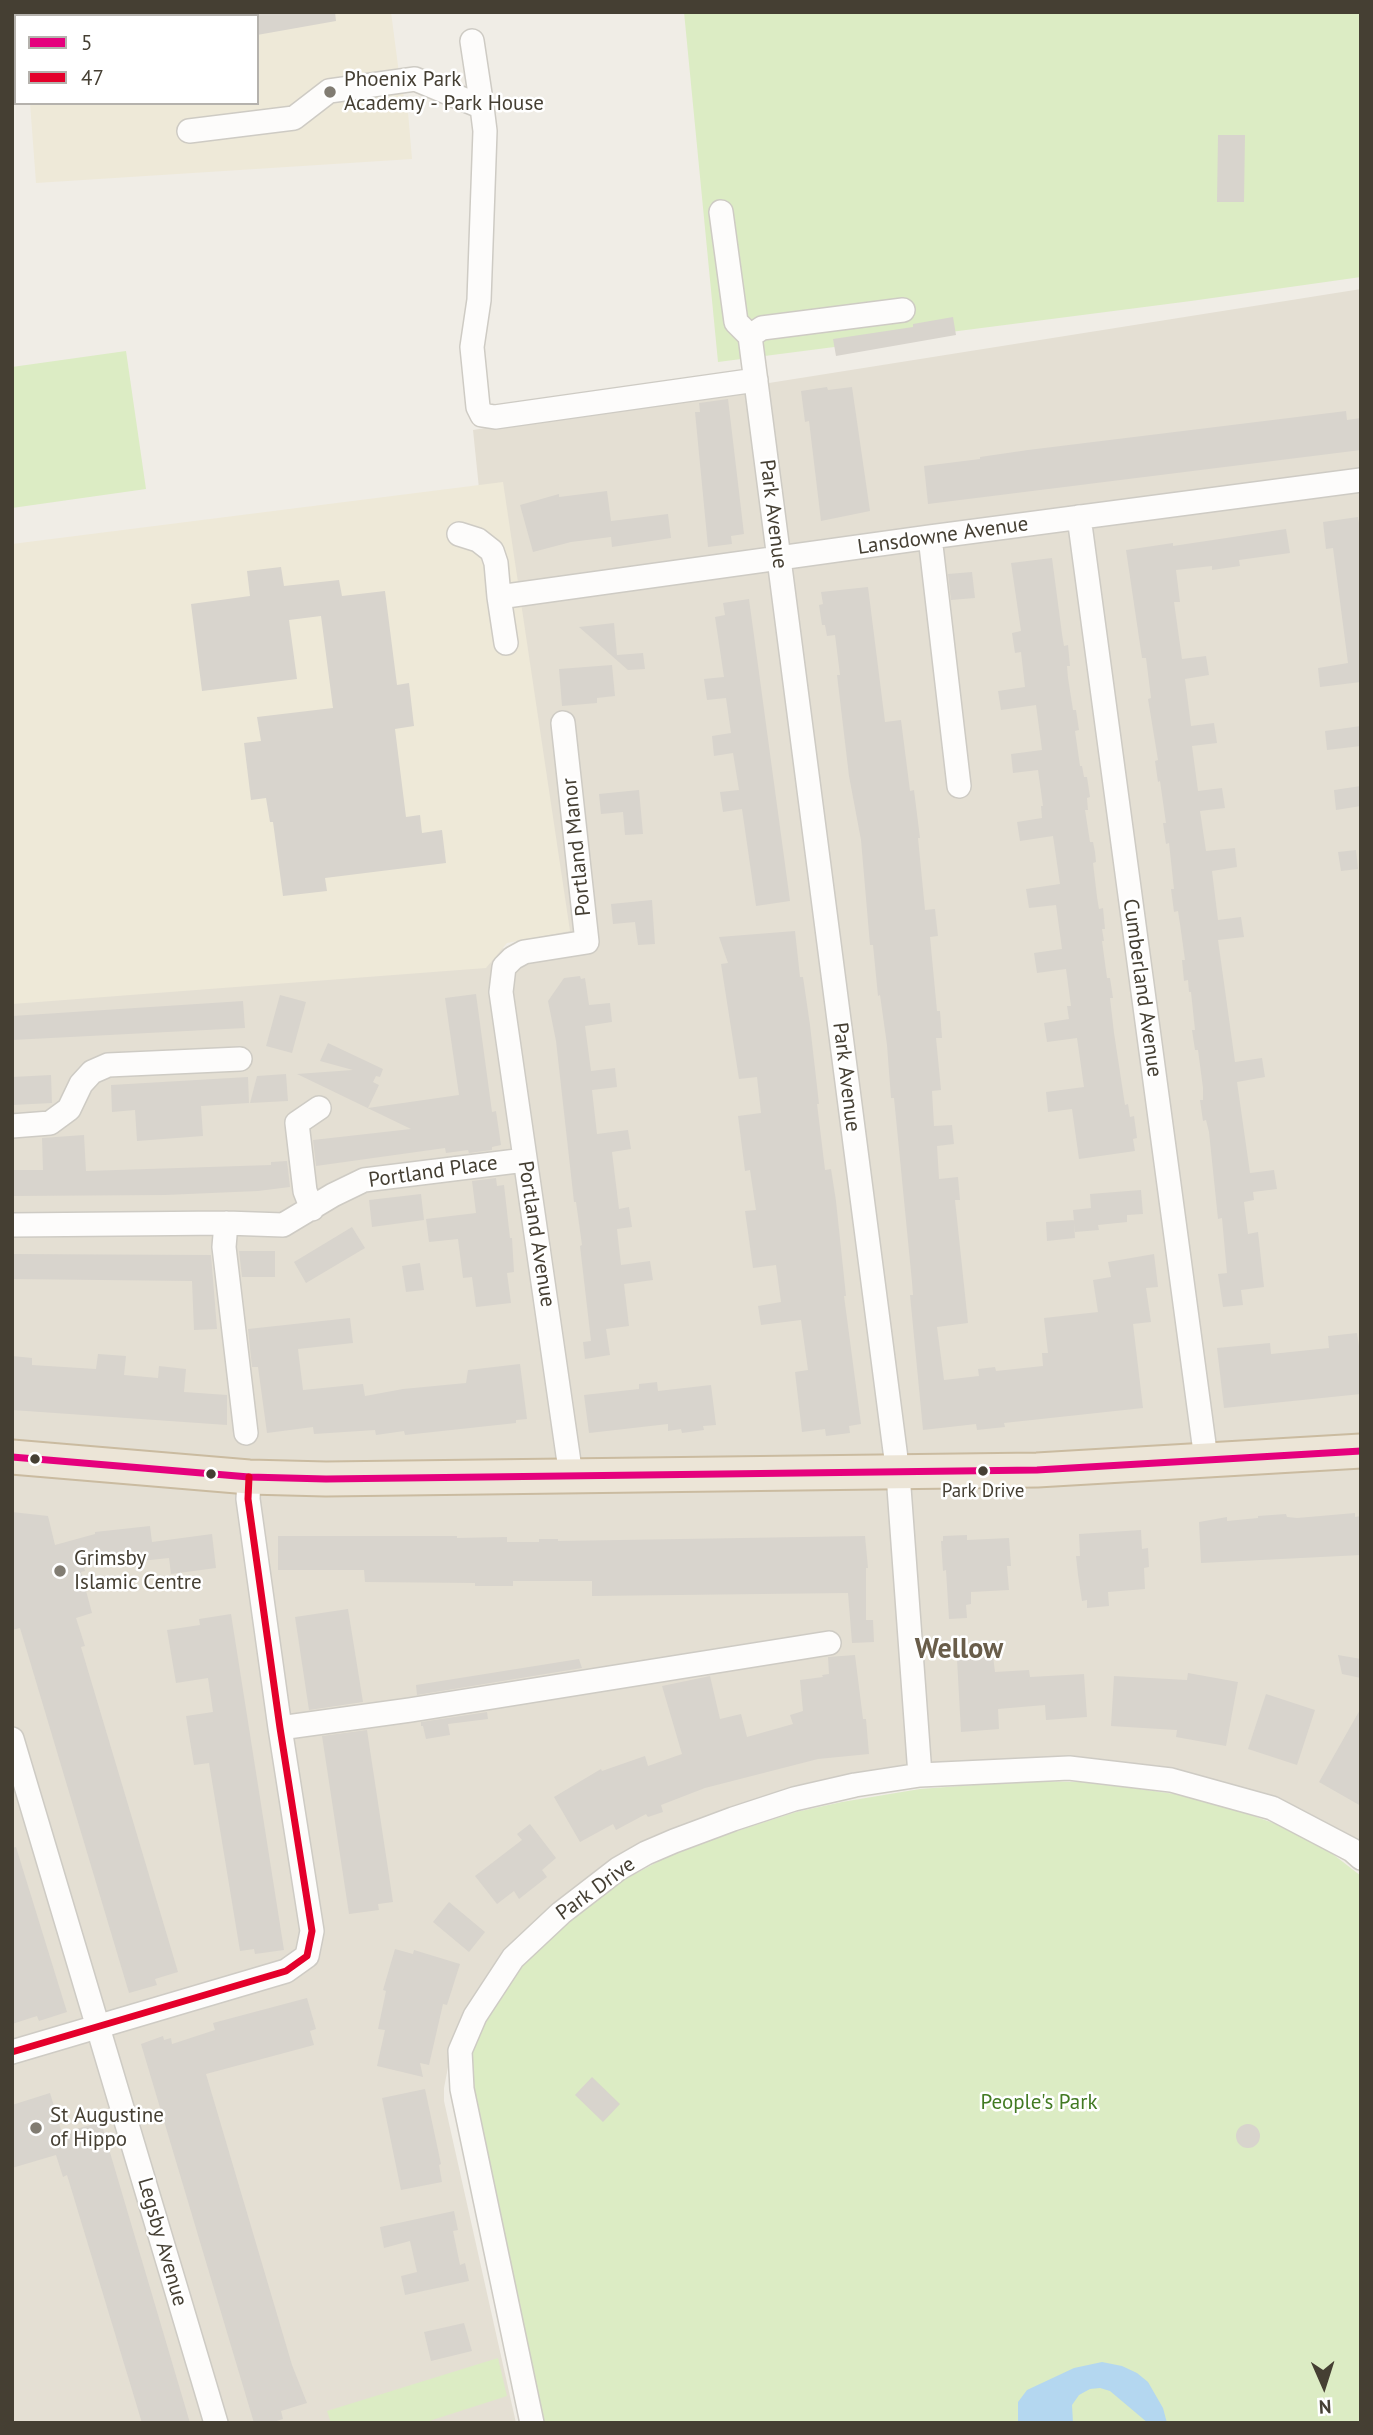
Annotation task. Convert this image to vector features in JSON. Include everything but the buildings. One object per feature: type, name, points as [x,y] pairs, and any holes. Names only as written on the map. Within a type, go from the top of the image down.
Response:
[{"type":"highway","points":[[12,1457],[249,1477],[340,1479],[898,1474],[1037,1470],[1361,1451]]},
{"type":"street","points":[[472,41],[485,131],[479,300],[472,347],[478,407],[482,415],[495,417],[756,380]]},
{"type":"street","points":[[189,131],[293,118],[329,91],[415,79],[482,107]]},
{"type":"street","points":[[721,212],[736,322],[750,336],[762,328],[903,310]]},
{"type":"street","name":"Park Avenue","points":[[750,336],[898,1474],[920,1775]]},
{"type":"street","name":"Lansdowne Avenue","points":[[499,597],[1361,480]]},
{"type":"street","name":"Cumberland Avenue","points":[[1079,517],[1206,1459]]},
{"type":"street","points":[[459,534],[478,540],[492,551],[496,563],[506,643]]},
{"type":"street","points":[[930,537],[959,786]]},
{"type":"street","name":"Portland Manor","points":[[501,992],[504,967],[513,958],[524,952],[587,942],[564,723]]},
{"type":"street","name":"Portland Avenue","points":[[501,992],[572,1476]]},
{"type":"street","points":[[12,1126],[50,1123],[69,1109],[81,1084],[92,1072],[108,1065],[240,1059]]},
{"type":"street","points":[[312,1209],[305,1191],[297,1123],[319,1108]]},
{"type":"street","name":"Portland Place","points":[[12,1225],[284,1225],[333,1195],[364,1180],[525,1160]]},
{"type":"street","points":[[226,1223],[224,1247],[247,1433]]},
{"type":"street","points":[[12,2052],[286,1971],[307,1956],[312,1931],[248,1499],[249,1477]]},
{"type":"street","points":[[281,1728],[829,1643]]},
{"type":"street","name":"Legsby Avenue","points":[[12,1739],[216,2423]]},
{"type":"street","name":"Park Drive","points":[[532,2423],[462,2090],[460,2051],[475,2016],[513,1958],[561,1913],[618,1869],[685,1836],[794,1799],[855,1785],[920,1775],[1069,1768],[1171,1780],[1272,1808],[1352,1850],[1361,1858]]},
{"type":"shaded area","name":"Phoenix Park Academy - Park House","points":[[391,12],[400,81],[408,112],[412,159],[36,183],[30,105],[259,105],[259,14],[26,13]]},
{"type":"shaded area","points":[[1361,289],[1361,1845],[1330,1825],[1264,1795],[1230,1784],[1161,1769],[852,1777],[614,1861],[466,2024],[449,2062],[444,2088],[444,2101],[516,2423],[12,2423],[12,999],[526,946],[473,430]]},
{"type":"shaded area","points":[[503,482],[570,931],[507,943],[486,968],[12,1004],[12,544]]},
{"type":"green space","points":[[684,12],[1361,12],[1361,277],[718,362]]},
{"type":"green space","points":[[126,351],[146,489],[12,508],[12,367]]},
{"type":"green space","name":"People's Park","points":[[1027,1781],[1118,1786],[1175,1794],[1231,1808],[1279,1825],[1325,1848],[1361,1876],[1361,2423],[540,2423],[471,2112],[468,2062],[481,2025],[517,1971],[564,1924],[592,1901],[663,1859],[706,1841],[796,1812],[842,1802],[920,1789]]},
{"type":"green space","points":[[498,2358],[507,2396],[423,2423],[331,2423],[327,2411]]},
{"type":"water","points":[[1102,2362],[1122,2366],[1148,2382],[1163,2408],[1167,2423],[1148,2423],[1110,2391],[1100,2388],[1090,2389],[1079,2395],[1072,2405],[1073,2423],[1018,2423],[1018,2402],[1027,2390],[1074,2368]]},
{"type":"transit line","name":"5","points":[[12,1457],[249,1477],[326,1479],[1037,1470],[1361,1451]]},
{"type":"transit line","name":"47","points":[[12,2052],[286,1971],[307,1956],[312,1931],[248,1499],[249,1477]]},
{"type":"place","name":"Phoenix Park Academy - Park House","points":[[330,92]]},
{"type":"place","name":"Park Drive","points":[[983,1471]]},
{"type":"place","name":"Grimsby Islamic Centre","points":[[60,1571]]},
{"type":"place","name":"St Augustine of Hippo","points":[[36,2128]]},
{"type":"district","name":"Wellow","points":[[959,1650]]}]
